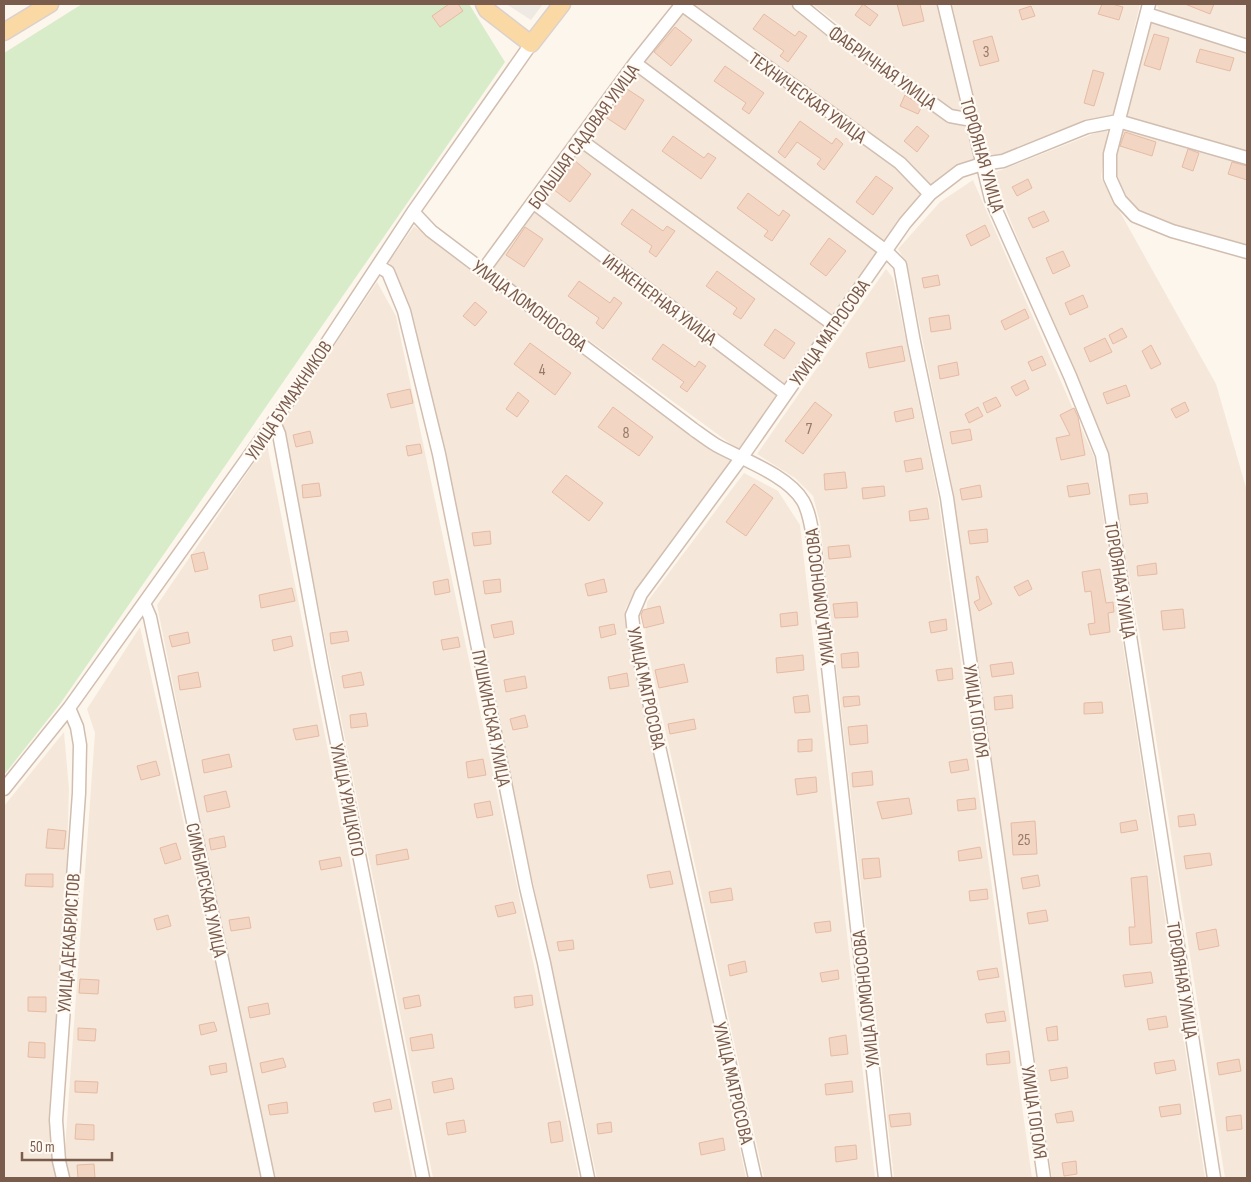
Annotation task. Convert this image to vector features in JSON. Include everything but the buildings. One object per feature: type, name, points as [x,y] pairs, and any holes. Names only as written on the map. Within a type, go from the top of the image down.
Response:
[{"type":"main road","points":[[4,32],[50,4]]},
{"type":"main road","points":[[484,4],[487,10],[531,44]]},
{"type":"main road","name":"УЛИЦА БУМАЖНИКОВ","points":[[531,44],[562,4]]},
{"type":"street","name":"БОЛЬШАЯ САДОВАЯ УЛИЦА","points":[[484,270],[636,63],[682,4]]},
{"type":"street","name":"ТЕХНИЧЕСКАЯ УЛИЦА","points":[[682,4],[900,163],[930,194]]},
{"type":"street","name":"ФАБРИЧНАЯ УЛИЦА","points":[[799,4],[831,30],[950,116],[972,120]]},
{"type":"street","name":"ТОРФЯНАЯ УЛИЦА","points":[[944,4],[991,199],[1070,376],[1102,455],[1214,1178]]},
{"type":"street","points":[[1247,46],[1148,9],[1110,154],[1110,178],[1120,200],[1135,216],[1172,231],[1247,252]]},
{"type":"street","name":"УЛИЦА БУМАЖНИКОВ","points":[[4,789],[69,708],[274,422],[413,212],[531,44]]},
{"type":"street","points":[[636,63],[886,251]]},
{"type":"street","points":[[1118,121],[1247,158]]},
{"type":"street","name":"УЛИЦА МАТРОСОВА","points":[[755,1178],[638,654],[632,615],[641,594],[742,457],[905,223],[930,194],[960,171],[982,164],[1003,161],[1087,127],[1118,121]]},
{"type":"street","points":[[580,139],[834,325]]},
{"type":"street","name":"ИНЖЕНЕРНАЯ УЛИЦА","points":[[534,203],[786,394]]},
{"type":"street","name":"УЛИЦА ЛОМОНОСОВА","points":[[413,212],[431,231],[693,429],[715,445],[742,457],[786,483],[803,500],[810,521],[886,1178]]},
{"type":"street","name":"УЛИЦА ГОГОЛЯ","points":[[886,251],[900,265],[914,342],[947,498],[1044,1178]]},
{"type":"street","name":"ПУШКИНСКАЯ УЛИЦА","points":[[378,266],[388,272],[404,311],[439,454],[526,887],[544,963],[588,1178]]},
{"type":"street","name":"УЛИЦА УРИЦКОГО","points":[[274,422],[279,434],[322,667],[423,1178]]},
{"type":"street","name":"СИМБИРСКАЯ УЛИЦА","points":[[144,603],[150,618],[268,1178]]},
{"type":"street","name":"УЛИЦА ДЕКАБРИСТОВ","points":[[63,1178],[59,1161],[56,1120],[78,803],[80,745],[77,727],[69,708]]},
{"type":"shaded area","points":[[506,4],[543,4],[531,20]]},
{"type":"shaded area","points":[[687,4],[793,4],[950,122],[966,125],[977,162],[900,219],[739,450],[492,269]]},
{"type":"shaded area","points":[[812,4],[937,4],[964,114],[952,111]]},
{"type":"shaded area","points":[[950,4],[1140,4],[1113,116],[1084,122],[1003,154],[987,155]]},
{"type":"shaded area","points":[[1156,4],[1247,4],[1247,42],[1161,13]]},
{"type":"shaded area","points":[[1150,19],[1247,49],[1247,248],[1139,213],[1122,198],[1113,178],[1112,156]]},
{"type":"shaded area","points":[[1108,128],[1101,178],[1216,384],[1247,491],[1247,1178],[1225,1178],[1140,637],[1108,456],[991,174]]},
{"type":"shaded area","points":[[973,180],[1094,457],[1205,1178],[1052,1178],[952,485],[907,264],[898,249],[940,202]]},
{"type":"shaded area","points":[[414,226],[732,461],[634,592],[625,610],[746,1178],[597,1178],[410,315],[389,262]]},
{"type":"shaded area","points":[[886,269],[893,278],[938,496],[1032,1178],[894,1178],[820,523],[813,496],[795,478],[757,454]]},
{"type":"shaded area","points":[[377,282],[396,316],[579,1178],[433,1178],[282,424]]},
{"type":"shaded area","points":[[267,444],[413,1178],[272,1178],[157,605]]},
{"type":"shaded area","points":[[744,473],[778,491],[800,525],[875,1178],[764,1178],[645,638],[647,602]]},
{"type":"shaded area","points":[[140,627],[263,1178],[70,1178],[64,1162],[95,733],[87,709]]},
{"type":"shaded area","points":[[64,732],[69,789],[57,1178],[4,1178],[4,806]]},
{"type":"green space","points":[[82,4],[469,4],[505,62],[60,704],[4,775],[4,53]]}]
